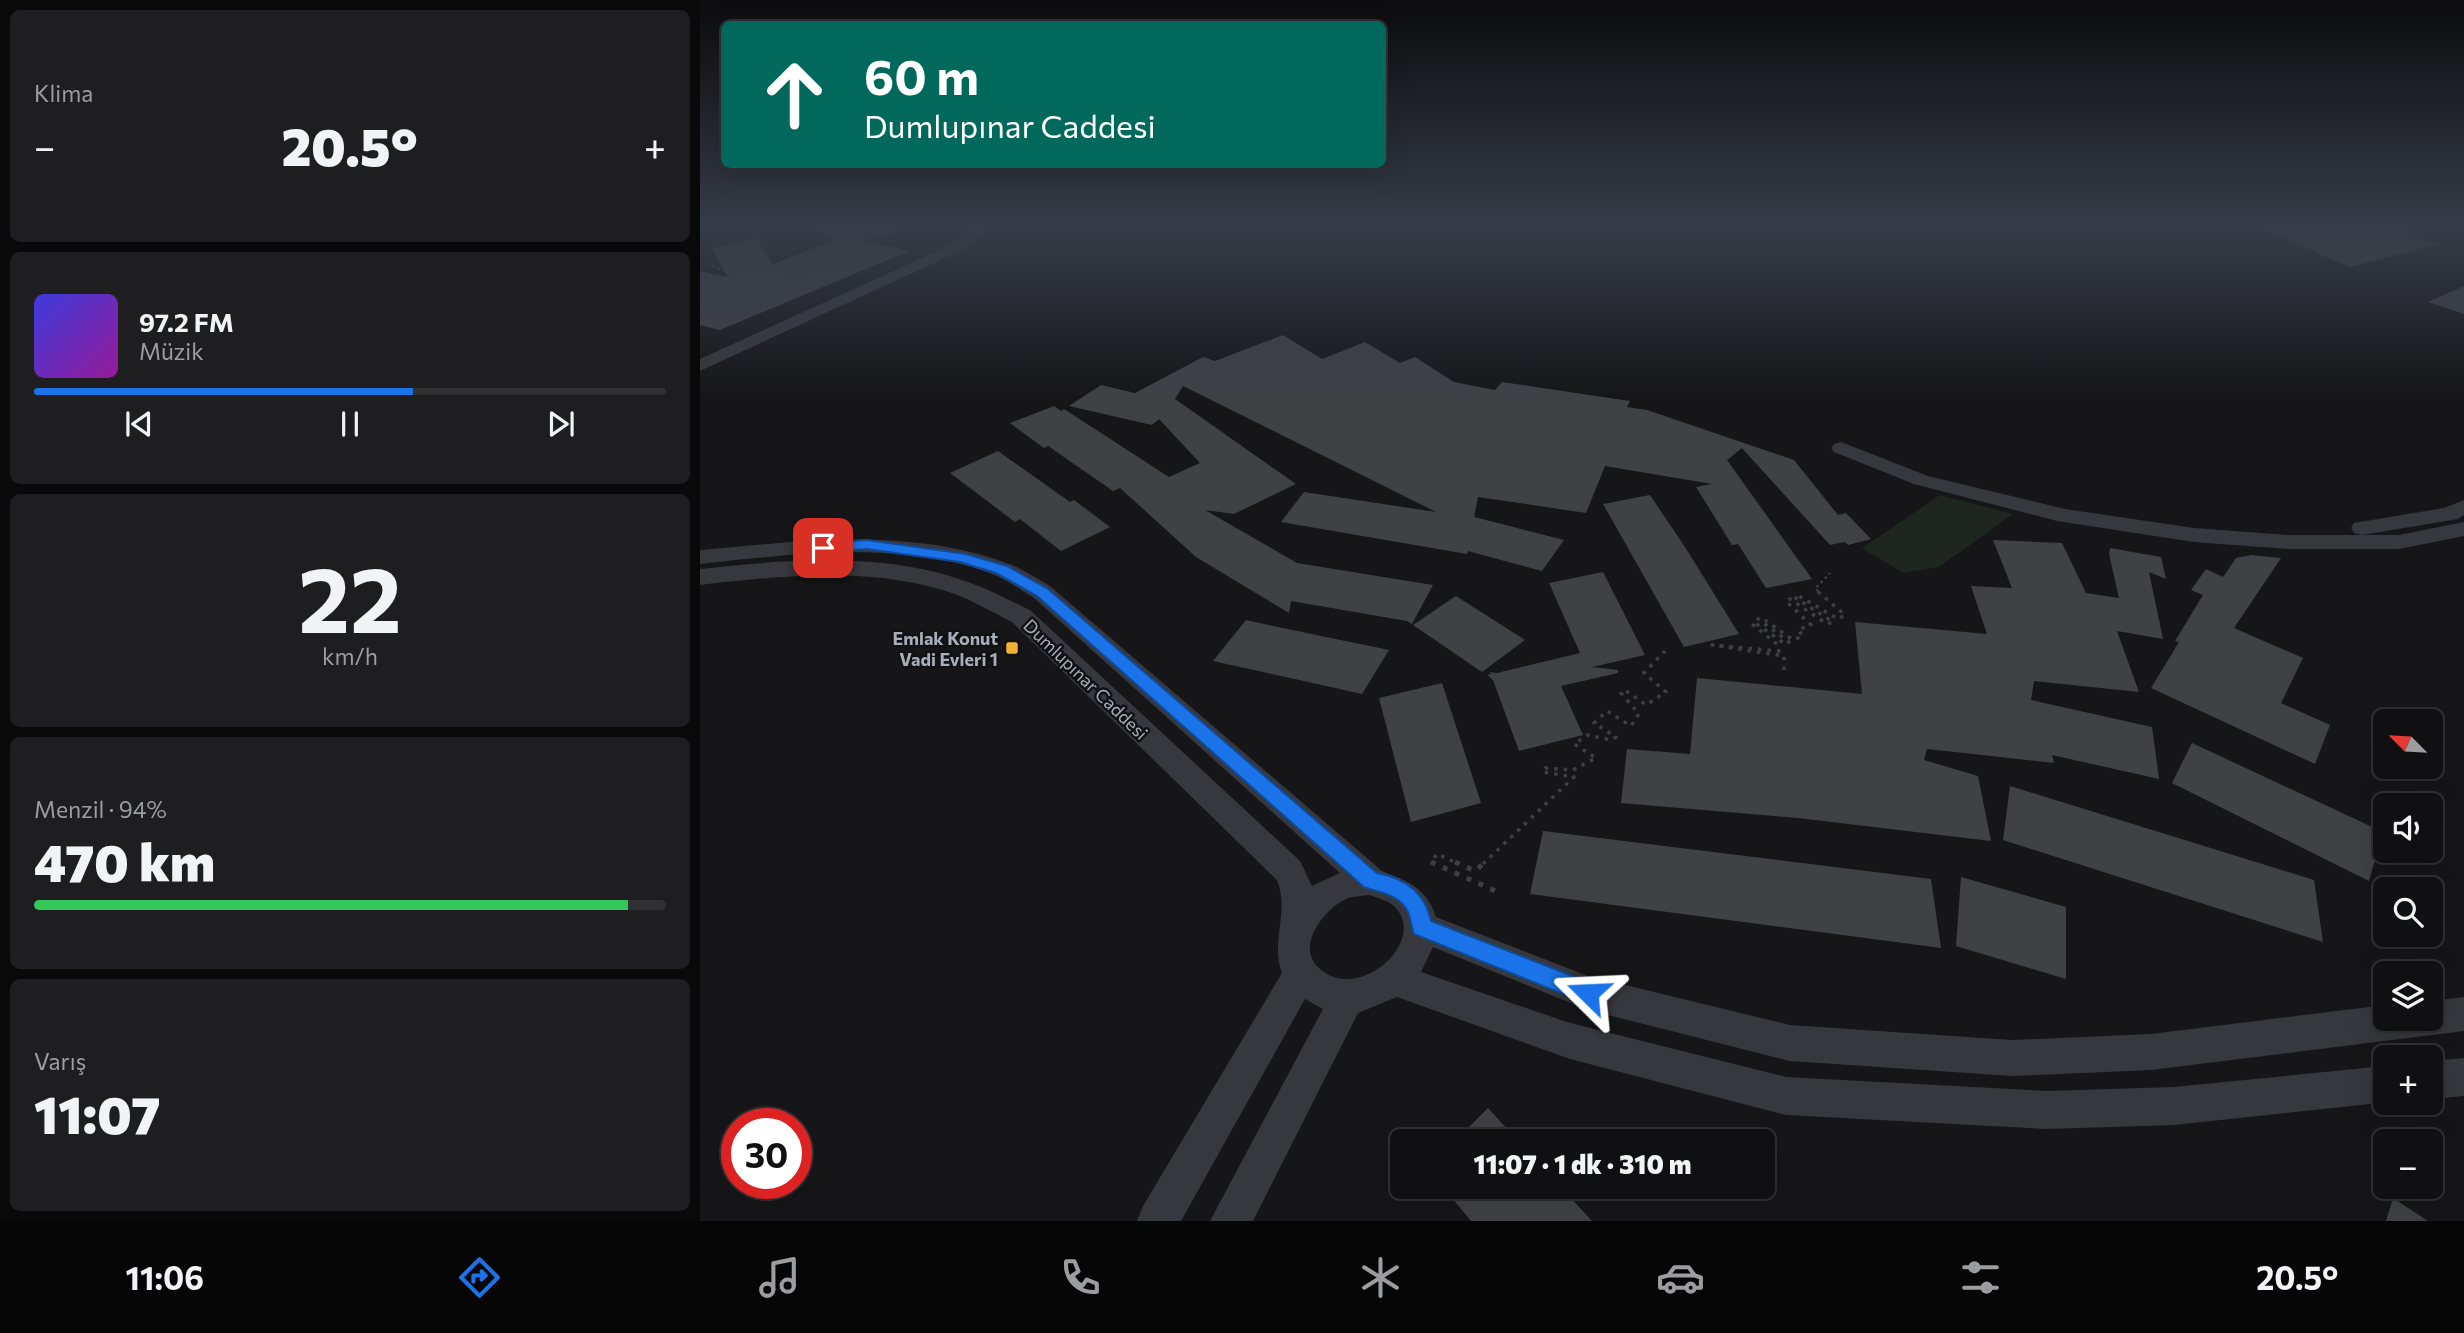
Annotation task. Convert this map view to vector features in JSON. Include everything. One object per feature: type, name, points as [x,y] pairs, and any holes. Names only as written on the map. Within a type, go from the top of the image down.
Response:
[{"type":"street","points":[[700,357],[863,283]]},
{"type":"street","points":[[700,366],[879,283]]},
{"type":"street","points":[[2464,506],[2450,514],[2376,528],[2266,529],[2184,521],[2063,502],[1841,448],[1921,480],[2039,509],[2194,535],[2289,542],[2399,542],[2464,529]]},
{"type":"street","name":"Dumlupınar Caddesi","points":[[700,557],[867,545],[961,558],[1002,569],[1042,593],[1371,881]]},
{"type":"street","name":"Dumlupınar Caddesi","points":[[700,577],[739,572],[839,569],[907,574],[976,593],[1021,616],[1289,871],[1297,889],[1298,927]]},
{"type":"street","points":[[1371,881],[1391,885],[1407,894],[1418,909],[1422,928],[1419,946],[1410,964],[1395,980],[1372,992],[1348,997],[1329,995],[1313,987],[1300,975],[1294,960],[1293,943],[1298,927],[1307,911],[1328,893],[1353,882],[1371,881]]},
{"type":"street","points":[[1422,928],[1588,993],[1790,1043],[2012,1058],[2151,1052],[2373,1024]]},
{"type":"street","points":[[1158,1221],[1300,975]]},
{"type":"street","points":[[1395,980],[1570,1041],[1786,1096],[2046,1110],[2174,1106],[2373,1086]]},
{"type":"street","points":[[1231,1221],[1348,997]]},
{"type":"street","points":[[2443,1017],[2464,1014]]},
{"type":"street","points":[[2443,1079],[2464,1077]]},
{"type":"path","points":[[700,314],[776,283]]},
{"type":"path","points":[[1784,670],[1784,656],[1712,648],[1712,645],[1779,651],[1778,645],[1752,624],[1754,622],[1785,644],[1789,642],[1758,619],[1762,618],[1793,640],[1803,636],[1798,630],[1811,625],[1786,601],[1790,599],[1827,624],[1833,622],[1794,597],[1799,596],[1838,620],[1845,615],[1815,589],[1830,573]]},
{"type":"path","points":[[1500,894],[1431,862],[1437,853],[1475,871],[1574,777],[1543,772],[1545,768],[1573,770],[1596,758],[1574,744],[1588,735],[1611,740],[1616,737],[1594,723],[1607,711],[1630,726],[1639,714],[1621,693],[1625,690],[1646,705],[1666,692],[1644,673],[1665,650]]},
{"type":"shaded area","points":[[1940,495],[2013,514],[1939,567],[1903,573],[1862,548]]},
{"type":"building","points":[[700,283],[832,283],[720,330],[700,325]]},
{"type":"building","points":[[2464,286],[2464,314],[2428,302]]},
{"type":"building","points":[[1283,335],[1322,359],[1365,342],[1400,363],[1415,357],[1454,382],[1495,390],[1502,382],[1630,401],[1627,407],[1647,410],[1794,460],[1838,515],[1846,513],[1871,539],[1848,545],[1845,542],[1830,545],[1742,448],[1727,460],[1812,579],[1766,588],[1738,544],[1732,545],[1696,487],[1712,484],[1605,466],[1586,513],[1478,497],[1474,517],[1564,540],[1542,571],[1468,551],[1467,554],[1281,522],[1304,492],[1436,512],[1183,386],[1175,399],[1296,484],[1234,514],[1205,510],[1297,563],[1433,585],[1412,624],[1291,601],[1289,613],[1196,557],[1120,488],[1113,491],[1048,446],[1044,448],[1010,423],[1054,406],[1061,411],[1064,409],[1169,477],[1200,463],[1159,419],[1152,425],[1069,406],[1101,385],[1135,393],[1203,357],[1215,361]]},
{"type":"building","points":[[998,451],[1070,502],[1074,500],[1110,527],[1061,551],[1020,519],[1015,522],[950,473]]},
{"type":"building","points":[[1650,495],[1739,634],[1684,647],[1603,504]]},
{"type":"building","points":[[1993,540],[2062,543],[2086,593],[2119,598],[2110,548],[2161,557],[2166,579],[2149,572],[2163,639],[2117,631],[2139,692],[2034,681],[2031,700],[2152,727],[2159,779],[2052,755],[2054,763],[1927,749],[1924,760],[1978,776],[1991,841],[1798,818],[1621,803],[1627,749],[1690,754],[1697,678],[1862,694],[1855,622],[1987,634],[1971,586],[2012,588]]},
{"type":"building","points":[[2251,555],[2281,558],[2234,628],[2303,658],[2281,703],[2330,725],[2315,764],[2151,688],[2203,595],[2191,590],[2206,569],[2223,577],[2236,558]]},
{"type":"building","points":[[1603,572],[1645,655],[1592,667],[1618,670],[1618,673],[1561,686],[1583,735],[1519,751],[1493,680],[1487,675],[1491,674],[1490,672],[1497,673],[1580,653],[1549,583]]},
{"type":"building","points":[[1456,596],[1525,640],[1482,672],[1413,625]]},
{"type":"building","points":[[1246,620],[1389,650],[1362,694],[1213,661]]},
{"type":"building","points":[[1442,683],[1481,803],[1411,822],[1379,698]]},
{"type":"building","points":[[2192,743],[2373,827],[2374,863],[2369,881],[2172,783]]},
{"type":"building","points":[[2010,786],[2314,880],[2323,942],[2003,840]]},
{"type":"building","points":[[1543,831],[1931,879],[1941,948],[1530,894]]},
{"type":"building","points":[[1961,877],[2066,907],[2066,979],[1956,946]]},
{"type":"building","points":[[1488,1108],[1507,1129],[1467,1129]]},
{"type":"building","points":[[1453,1199],[1572,1199],[1592,1221],[1471,1221]]},
{"type":"building","points":[[2395,1199],[2428,1221],[2386,1221]]},
{"type":"place","name":"Emlak Konut Vadi Evleri 1","points":[[1012,648]]},
{"type":"route","points":[[823,548],[867,545],[961,558],[1002,569],[1042,593],[1371,881],[1391,885],[1407,894],[1418,909],[1422,928],[1588,993]]}]
